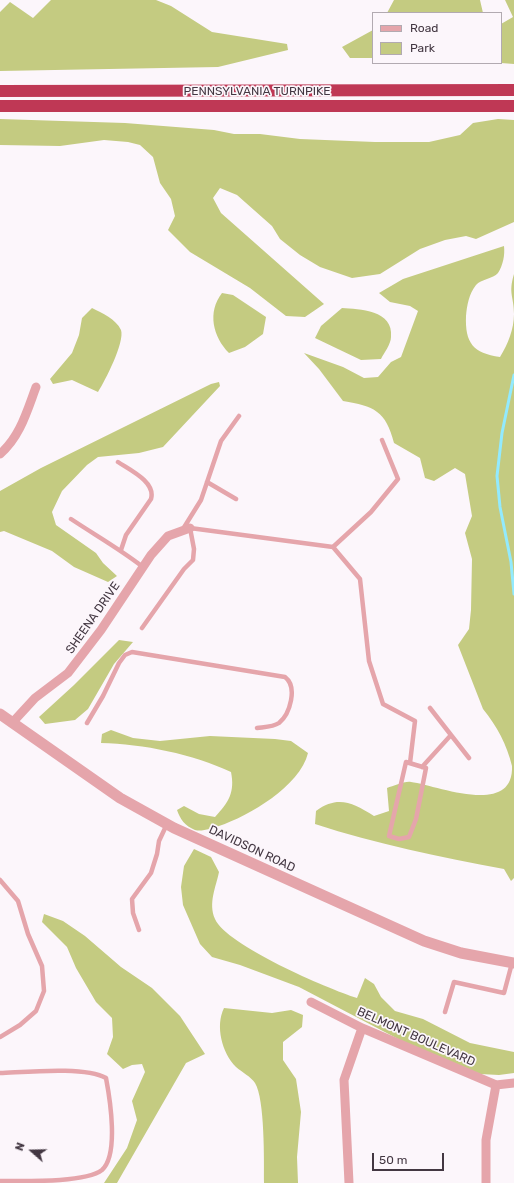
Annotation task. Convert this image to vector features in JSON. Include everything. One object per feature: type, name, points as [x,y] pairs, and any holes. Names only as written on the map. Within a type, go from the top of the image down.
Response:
[{"type":"highway","name":"PENNSYLVANIA TURNPIKE","points":[[0,91],[514,90]]},
{"type":"highway","name":"PENNSYLVANIA TURNPIKE","points":[[0,106],[514,106]]},
{"type":"street","points":[[0,454],[8,447],[23,423],[36,387]]},
{"type":"street","name":"SHEENA DRIVE","points":[[12,723],[35,698],[68,673],[101,630],[151,555],[168,536],[186,529]]},
{"type":"street","name":"DAVIDSON ROAD","points":[[0,714],[120,798],[167,824],[424,941],[462,953],[513,963]]},
{"type":"street","name":"BELMONT BOULEVARD","points":[[311,1002],[362,1028],[496,1085],[514,1083]]},
{"type":"street","points":[[348,1183],[344,1080],[362,1028]]},
{"type":"street","points":[[486,1183],[486,1140],[496,1085]]},
{"type":"lane","points":[[142,628],[184,569],[193,560],[194,549],[186,529],[201,500],[221,441],[239,416]]},
{"type":"lane","points":[[333,547],[371,512],[398,479],[382,440]]},
{"type":"lane","points":[[118,462],[141,478],[151,488],[152,494],[151,499],[126,535],[121,550]]},
{"type":"lane","points":[[206,482],[236,499]]},
{"type":"lane","points":[[70,519],[110,545],[121,550],[143,567]]},
{"type":"lane","points":[[186,529],[333,547],[360,579],[369,661],[383,704],[415,721],[410,763]]},
{"type":"lane","points":[[87,723],[103,696],[119,663],[125,655],[132,652],[285,677],[291,684],[292,691],[286,714],[277,724],[257,728]]},
{"type":"lane","points":[[430,708],[469,758]]},
{"type":"lane","points":[[422,767],[451,735]]},
{"type":"lane","points":[[406,762],[422,767],[426,768],[416,819],[409,837],[399,839],[389,836],[406,762]]},
{"type":"lane","points":[[139,930],[133,913],[132,900],[151,873],[157,854],[159,840],[167,824]]},
{"type":"lane","points":[[0,880],[18,901],[28,934],[42,966],[44,991],[36,1011],[20,1025],[0,1037]]},
{"type":"lane","points":[[445,1012],[454,982],[504,993],[513,963]]},
{"type":"lane","points":[[0,1072],[75,1072],[99,1074],[106,1078],[110,1100],[112,1135],[109,1160],[102,1171],[77,1180],[0,1181]]},
{"type":"green space","points":[[51,0],[156,0],[171,6],[212,32],[287,44],[288,50],[218,67],[0,71],[0,12],[10,2],[33,18]]},
{"type":"green space","points":[[394,0],[480,0],[483,12],[388,12]]},
{"type":"green space","points":[[505,0],[514,0],[514,64],[502,63],[502,23],[513,17]]},
{"type":"green space","points":[[372,31],[372,58],[350,58],[342,47]]},
{"type":"green space","points":[[0,119],[125,123],[214,130],[234,134],[260,134],[300,139],[375,142],[429,142],[460,135],[473,123],[498,119],[514,120],[514,222],[476,239],[466,236],[445,240],[420,249],[380,274],[352,278],[320,267],[300,255],[280,239],[272,226],[237,195],[220,188],[213,198],[221,213],[324,304],[305,317],[286,316],[250,288],[190,252],[168,230],[175,216],[171,199],[160,183],[153,157],[140,145],[128,142],[104,140],[60,146],[0,145]]},
{"type":"green space","points":[[504,246],[503,260],[498,273],[493,277],[478,283],[472,292],[467,308],[466,325],[469,340],[472,345],[483,353],[500,357],[510,336],[514,314],[514,878],[511,881],[504,869],[408,850],[315,824],[316,811],[331,803],[338,802],[352,804],[374,816],[389,811],[387,788],[405,782],[423,784],[472,795],[488,795],[501,791],[509,782],[512,766],[501,736],[483,709],[458,645],[469,629],[471,610],[472,559],[465,533],[472,516],[465,474],[455,468],[434,481],[425,478],[420,458],[394,443],[391,432],[383,417],[371,408],[343,401],[319,369],[304,353],[343,367],[364,378],[378,377],[391,362],[401,357],[418,311],[410,306],[390,302],[379,293],[403,279]]},
{"type":"green space","points":[[514,274],[514,308],[511,286]]},
{"type":"green space","points":[[222,293],[233,295],[266,317],[263,334],[245,347],[229,353],[219,340],[213,316],[217,300]]},
{"type":"green space","points":[[92,308],[104,314],[116,323],[121,330],[120,343],[114,361],[105,379],[98,392],[72,380],[53,384],[50,379],[72,353],[79,335],[82,318]]},
{"type":"green space","points":[[342,308],[366,310],[381,316],[387,321],[390,328],[391,340],[381,359],[361,360],[315,338],[321,326]]},
{"type":"green space","points":[[219,382],[220,386],[163,447],[139,453],[98,457],[87,465],[62,491],[52,512],[56,525],[96,553],[103,563],[117,576],[108,582],[74,567],[52,551],[4,531],[0,532],[0,491],[41,468],[211,384]]},
{"type":"green space","points":[[119,640],[133,642],[114,664],[88,709],[75,720],[45,724],[39,717],[74,685]]},
{"type":"green space","points":[[111,730],[133,738],[160,741],[210,736],[275,739],[291,741],[308,753],[303,765],[295,777],[272,798],[244,815],[219,826],[204,830],[195,830],[181,819],[177,810],[184,806],[199,814],[215,817],[230,796],[232,785],[231,772],[201,760],[168,751],[134,745],[101,743],[102,734]]},
{"type":"green space","points":[[194,849],[211,857],[219,872],[212,901],[213,913],[215,919],[223,929],[238,941],[279,965],[324,986],[357,998],[365,978],[374,984],[381,997],[395,1011],[423,1019],[470,1043],[514,1052],[514,1073],[499,1075],[480,1074],[400,1040],[299,987],[240,965],[212,957],[200,944],[183,905],[181,887],[184,866]]},
{"type":"green space","points":[[44,914],[63,921],[85,936],[121,967],[152,988],[180,1016],[205,1054],[186,1063],[117,1183],[104,1183],[127,1148],[137,1120],[132,1101],[145,1072],[142,1064],[132,1065],[123,1069],[107,1054],[113,1037],[112,1018],[96,1002],[76,968],[67,947],[42,922]]},
{"type":"green space","points":[[224,1008],[272,1013],[291,1010],[303,1015],[302,1027],[283,1042],[283,1060],[296,1079],[301,1112],[297,1157],[298,1183],[264,1183],[261,1102],[255,1083],[236,1067],[231,1061],[224,1047],[221,1039],[220,1023]]},
{"type":"waterway","points":[[514,375],[502,433],[497,476],[500,507],[511,562],[514,594]]}]
